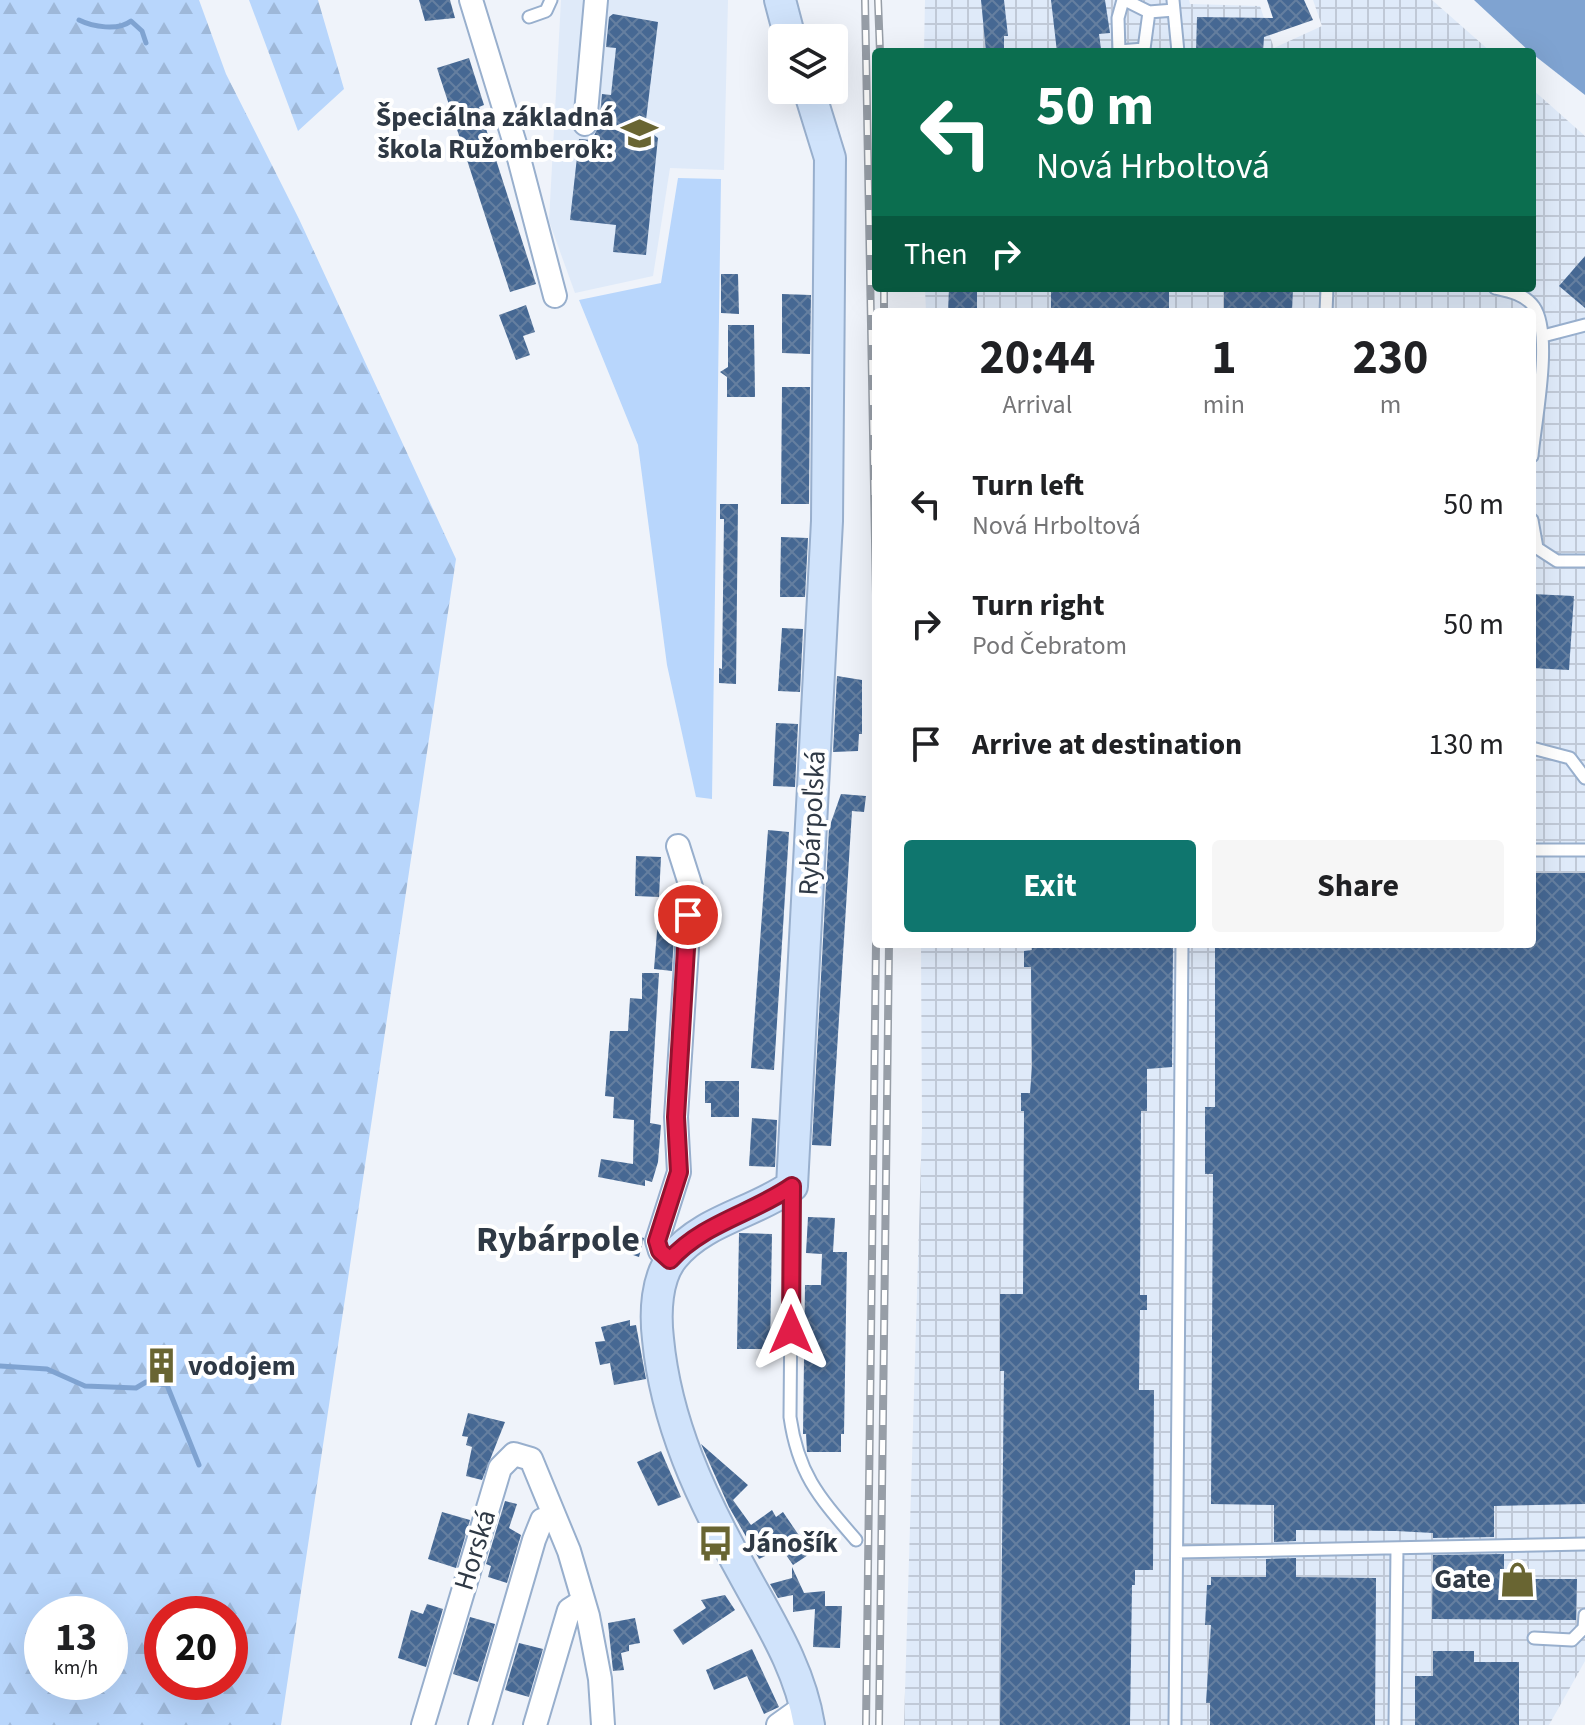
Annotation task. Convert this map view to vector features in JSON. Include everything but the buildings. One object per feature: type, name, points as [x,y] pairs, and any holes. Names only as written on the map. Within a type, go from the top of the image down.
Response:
[{"type":"street","points":[[471,0],[516,147],[555,296]]},
{"type":"street","points":[[585,124],[596,0]]},
{"type":"street","points":[[780,0],[792,24]]},
{"type":"street","name":"Rybárpoľská","points":[[792,1186],[827,521],[830,158],[813,104]]},
{"type":"street","points":[[670,1260],[660,1251],[657,1241],[679,1172],[677,1102],[691,887],[678,846]]},
{"type":"street","points":[[778,1725],[808,1715],[788,1656],[704,1500],[670,1408],[657,1316],[662,1279],[670,1260],[710,1227],[754,1209],[792,1186]]},
{"type":"street","name":"Horská","points":[[423,1725],[500,1468],[514,1454],[531,1459],[569,1551],[600,1679],[603,1725]]},
{"type":"street","name":"Horská","points":[[480,1725],[534,1540],[542,1520],[552,1516]]},
{"type":"street","points":[[535,1725],[569,1610],[583,1601]]},
{"type":"lane","points":[[529,17],[546,11],[551,0]]},
{"type":"lane","points":[[1119,48],[1118,18],[1124,0],[1149,12],[1173,5],[1178,48]]},
{"type":"lane","points":[[1144,48],[1149,12]]},
{"type":"lane","points":[[1515,292],[1534,308]]},
{"type":"lane","points":[[1536,313],[1543,336],[1536,412]]},
{"type":"lane","points":[[1543,336],[1585,325]]},
{"type":"lane","points":[[1536,548],[1557,561],[1585,561]]},
{"type":"lane","points":[[1536,749],[1570,758],[1585,778]]},
{"type":"lane","points":[[1536,850],[1585,850]]},
{"type":"lane","points":[[1175,1725],[1182,948]]},
{"type":"lane","name":"Rybárpoľská","points":[[792,1186],[790,1417],[794,1444],[801,1468],[814,1491],[856,1540]]},
{"type":"lane","points":[[1177,1552],[1585,1544]]},
{"type":"lane","points":[[1395,1725],[1397,1548]]},
{"type":"lane","points":[[1534,1638],[1572,1640],[1584,1628],[1585,1615]]},
{"type":"shaded area","name":"Špeciálna základná škola Ružomberok:","points":[[561,0],[728,0],[724,170],[670,168],[653,276],[575,293],[549,221]]},
{"type":"shaded area","points":[[925,0],[1189,0],[1190,4],[1260,6],[1274,48],[924,48]]},
{"type":"shaded area","points":[[1313,0],[1432,0],[1486,48],[1274,48],[1322,26]]},
{"type":"shaded area","points":[[1474,0],[1585,0],[1585,95],[1536,57],[1536,48],[1526,48]]},
{"type":"shaded area","points":[[1536,93],[1585,136],[1585,1661],[1549,1725],[904,1725],[922,1127],[921,948],[1536,948],[1536,308],[926,308],[925,292],[1536,292]]},
{"type":"green space","points":[[0,0],[199,0],[226,74],[299,219],[456,559],[281,1725],[0,1725]]},
{"type":"green space","points":[[249,0],[318,0],[344,89],[298,131]]},
{"type":"green space","points":[[678,178],[721,179],[712,799],[696,797],[667,665],[638,445],[579,300],[661,283]]},
{"type":"waterway","points":[[79,20],[105,27],[131,21],[142,31],[146,43]]},
{"type":"waterway","points":[[0,1366],[47,1369],[85,1386],[136,1388],[146,1382],[167,1385],[199,1465]]},
{"type":"railway","points":[[865,0],[872,379]]},
{"type":"railway","points":[[878,0],[880,48]]},
{"type":"railway","points":[[884,292],[884,308]]},
{"type":"railway","points":[[866,1725],[876,948]]},
{"type":"railway","points":[[879,1725],[889,948]]},
{"type":"place","name":"Špeciálna základná škola Ružomberok:","points":[[640,133]]},
{"type":"place","name":"vodojem","points":[[162,1366]]},
{"type":"place","name":"Jánošík","points":[[716,1543]]},
{"type":"place","name":"Gate","points":[[1517,1579]]},
{"type":"district","name":"Rybárpole","points":[[558,1239]]},
{"type":"route","points":[[688,915],[676,1117],[679,1172],[677,1187],[663,1216],[657,1241],[660,1251],[670,1260],[694,1237],[710,1227],[754,1209],[792,1186],[791,1330]]}]
